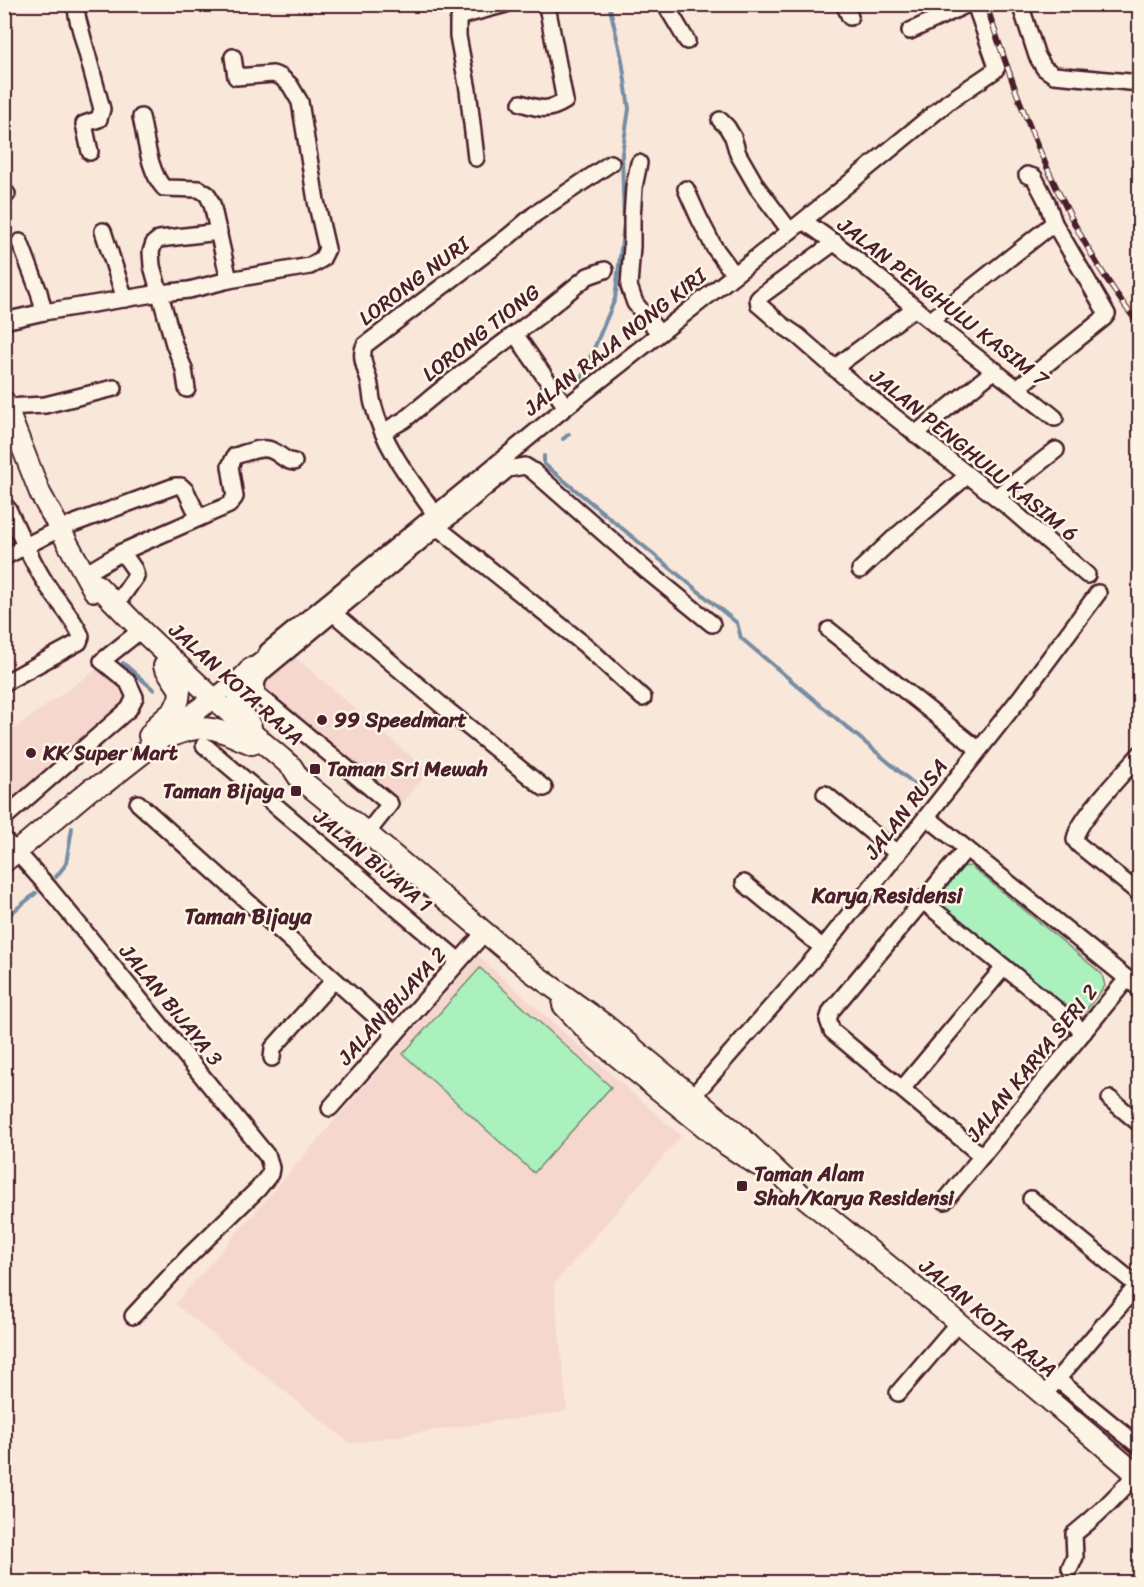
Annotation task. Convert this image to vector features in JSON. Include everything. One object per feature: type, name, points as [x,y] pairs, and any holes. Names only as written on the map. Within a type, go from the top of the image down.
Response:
[{"type":"main road","name":"JALAN KOTA RAJA","points":[[7,411],[40,494],[59,529],[87,577],[116,605],[137,634],[252,739],[292,767],[299,778],[367,832],[533,972],[604,1024],[687,1103],[739,1135],[804,1197],[958,1323],[1138,1476]]},
{"type":"main road","points":[[87,577],[93,590],[137,634],[164,666],[180,690],[174,710],[157,725],[153,739]]},
{"type":"main road","points":[[9,851],[91,789],[99,776],[153,739],[206,697],[164,666]]},
{"type":"main road","points":[[153,739],[199,728],[219,730],[252,739],[251,726],[243,714],[238,697],[239,684],[251,668]]},
{"type":"street","points":[[75,4],[102,109],[99,119],[84,124],[90,152]]},
{"type":"street","points":[[476,158],[458,36],[458,22],[463,10],[506,4]]},
{"type":"street","points":[[521,103],[538,108],[554,108],[565,101],[548,11],[544,4]]},
{"type":"street","points":[[665,4],[687,41]]},
{"type":"street","points":[[910,31],[968,4]]},
{"type":"street","name":"JALAN RAJA NONG KIRI","points":[[206,697],[264,658],[268,651],[436,520],[566,407],[803,221],[948,102],[994,71],[997,67],[975,4]]},
{"type":"street","points":[[1020,4],[1037,56],[1044,68],[1054,75],[1140,83]]},
{"type":"street","points":[[4,321],[44,312],[189,290],[229,280],[310,266],[322,259],[327,249],[316,201],[300,102],[290,85],[281,77],[273,74],[236,77],[233,57]]},
{"type":"street","points":[[141,117],[153,171],[158,182],[164,188],[199,189],[207,194],[213,204],[229,280]]},
{"type":"street","points":[[720,120],[733,137],[738,154],[757,187],[790,231]]},
{"type":"street","name":"LORONG NURI","points":[[611,163],[535,214],[364,345],[362,350],[372,403],[383,432],[405,474],[436,520],[585,645],[642,698]]},
{"type":"street","points":[[639,163],[634,187],[629,286],[635,303],[659,333]]},
{"type":"street","points":[[1017,388],[1107,314],[1054,224],[1047,202],[1034,177],[1027,175]]},
{"type":"street","points":[[686,189],[714,248],[734,274]]},
{"type":"street","name":"JALAN PENGHULU KASIM 7","points":[[803,221],[835,242],[1055,418]]},
{"type":"street","points":[[931,320],[1054,224]]},
{"type":"street","points":[[103,231],[125,299]]},
{"type":"street","points":[[187,389],[184,369],[152,266],[151,252],[154,243],[159,239],[219,232]]},
{"type":"street","points":[[20,242],[44,312]]},
{"type":"street","name":"JALAN PENGHULU KASIM 6","points":[[835,242],[761,296],[758,299],[759,304],[915,434],[996,497],[1087,575]]},
{"type":"street","name":"LORONG TIONG","points":[[383,432],[405,420],[588,276],[605,270]]},
{"type":"street","points":[[834,368],[915,308]]},
{"type":"street","points":[[514,334],[566,407]]},
{"type":"street","points":[[915,434],[995,370]]},
{"type":"street","points":[[7,411],[45,405],[114,388]]},
{"type":"street","points":[[87,577],[122,552],[229,506],[235,497],[230,466],[235,456],[264,449],[294,462]]},
{"type":"street","points":[[996,497],[1056,450]]},
{"type":"street","points":[[367,832],[390,804],[258,694],[256,681],[259,675],[333,613],[436,520],[504,471],[525,466],[532,471],[712,624]]},
{"type":"street","points":[[860,570],[968,475]]},
{"type":"street","points":[[4,557],[59,529],[175,486],[182,486],[186,491],[199,518]]},
{"type":"street","points":[[4,505],[46,584],[78,627],[81,636],[79,642],[4,683]]},
{"type":"street","points":[[116,605],[136,576],[122,552]]},
{"type":"street","name":"JALAN RUSA","points":[[687,1103],[823,948],[1020,698],[1098,593]]},
{"type":"street","points":[[333,613],[544,788]]},
{"type":"street","points":[[829,630],[978,749]]},
{"type":"street","points":[[4,819],[129,709],[135,697],[128,682],[102,661],[137,634]]},
{"type":"street","points":[[206,697],[261,653],[268,651]]},
{"type":"street","name":"JALAN BIJAYA 1","points":[[204,745],[459,962]]},
{"type":"street","points":[[1140,754],[1075,833],[1075,840],[1140,894]]},
{"type":"street","points":[[825,794],[898,854]]},
{"type":"street","points":[[138,803],[395,1034]]},
{"type":"street","points":[[927,817],[1140,989]]},
{"type":"street","points":[[966,849],[831,1011],[828,1020],[832,1031],[982,1156]]},
{"type":"street","name":"JALAN BIJAYA 3","points":[[9,851],[50,888],[268,1157],[271,1168],[258,1189],[188,1257],[133,1316]]},
{"type":"street","points":[[744,883],[823,948]]},
{"type":"street","points":[[923,901],[1084,1032]]},
{"type":"street","name":"JALAN BIJAYA 2","points":[[330,1108],[485,932]]},
{"type":"street","points":[[902,1089],[1004,967]]},
{"type":"street","name":"JALAN KARYA SERI 2","points":[[945,1201],[1127,979]]},
{"type":"street","points":[[272,1058],[273,1048],[334,980]]},
{"type":"street","points":[[1110,1099],[1140,1124]]},
{"type":"street","points":[[1030,1199],[1138,1285],[1044,1395]]},
{"type":"street","points":[[898,1393],[958,1323]]},
{"type":"street","points":[[1057,1379],[1140,1447]]},
{"type":"street","points":[[1070,1568],[1075,1557],[1074,1534],[1138,1476]]},
{"type":"shaded area","points":[[290,653],[429,772],[402,802],[393,801],[262,692],[263,676]]},
{"type":"shaded area","points":[[101,666],[124,686],[126,706],[5,814],[4,736]]},
{"type":"shaded area","points":[[478,956],[681,1136],[554,1284],[567,1411],[350,1443],[175,1304]]},
{"type":"green space","points":[[971,866],[1102,974],[1105,986],[1076,1023],[932,903],[961,867]]},
{"type":"green space","points":[[480,968],[611,1087],[534,1173],[403,1054]]},
{"type":"waterway","points":[[579,384],[615,299],[624,224],[622,154],[629,109],[622,60],[609,4]]},
{"type":"waterway","points":[[563,439],[569,434]]},
{"type":"waterway","points":[[544,456],[544,464],[737,623],[741,638],[925,793]]},
{"type":"waterway","points":[[123,663],[154,690]]},
{"type":"waterway","points":[[56,877],[66,864],[72,828]]},
{"type":"waterway","points":[[4,919],[36,893]]},
{"type":"railway","points":[[986,4],[1031,131],[1049,172],[1090,252],[1140,326]]},
{"type":"place","name":"99 Speedmart","points":[[322,720]]},
{"type":"place","name":"KK Super Mart","points":[[31,753]]},
{"type":"place","name":"Taman Sri Mewah","points":[[315,769]]},
{"type":"place","name":"Taman Bijaya","points":[[296,791]]},
{"type":"place","name":"Taman Alam Shah/Karya Residensi","points":[[742,1186]]},
{"type":"district","name":"Karya Residensi","points":[[887,895]]},
{"type":"district","name":"Taman Bijaya","points":[[248,916]]}]
